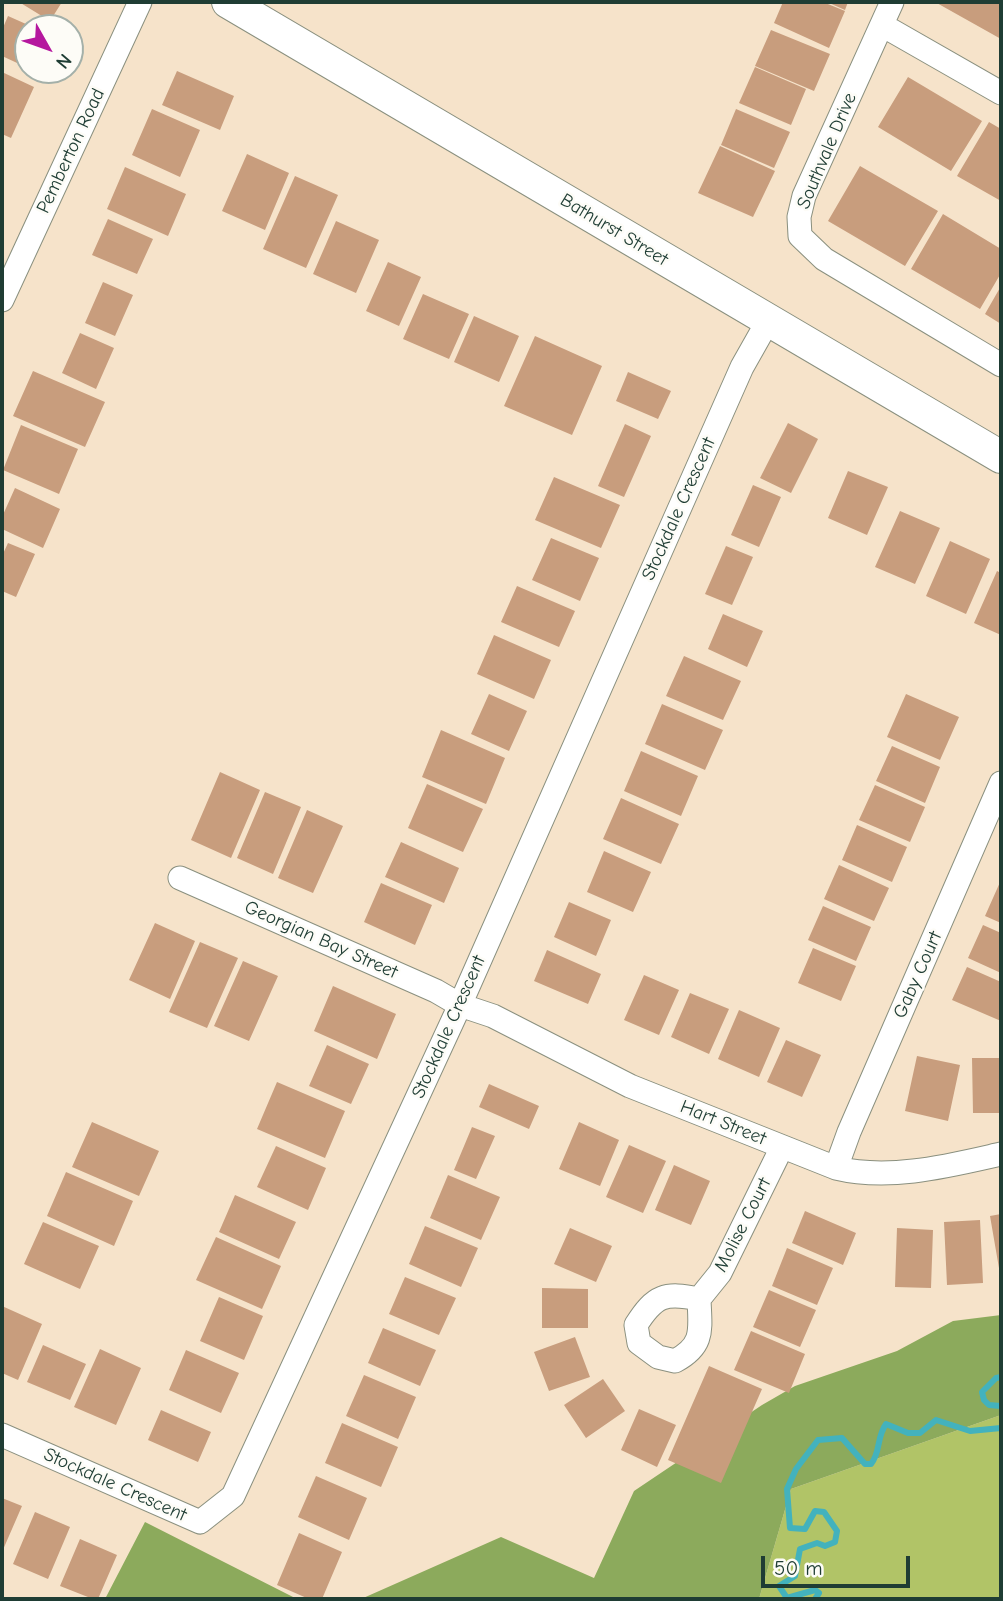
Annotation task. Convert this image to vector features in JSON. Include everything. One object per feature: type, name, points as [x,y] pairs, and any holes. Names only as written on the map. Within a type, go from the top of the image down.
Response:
[{"type":"main road","name":"Bathurst Street","points":[[228,2],[1001,457]]},
{"type":"street","name":"Pemberton Road","points":[[2,300],[140,2]]},
{"type":"street","name":"Southvale Drive","points":[[892,2],[804,196],[799,217],[800,236],[824,260],[1001,365]]},
{"type":"street","points":[[882,25],[1001,93]]},
{"type":"street","name":"Stockdale Crescent","points":[[2,1435],[200,1522],[233,1496],[460,1005],[742,367],[768,321]]},
{"type":"street","name":"Gaby Court","points":[[836,1168],[849,1132],[1001,783]]},
{"type":"street","name":"Georgian Bay Street","points":[[180,878],[436,991],[460,1005]]},
{"type":"street","name":"Hart Street","points":[[460,1005],[493,1016],[630,1086],[836,1168],[858,1173],[937,1169],[1001,1154]]},
{"type":"street","name":"Molise Court","points":[[699,1299],[720,1273],[782,1147]]},
{"type":"green space","points":[[1001,1315],[1001,1415],[791,1489],[759,1599],[361,1599],[501,1537],[594,1578],[634,1491],[762,1405],[795,1386],[897,1351],[953,1321]]},
{"type":"green space","points":[[1001,1415],[1001,1599],[759,1599],[791,1489]]},
{"type":"green space","points":[[145,1522],[297,1599],[105,1599]]},
{"type":"building","points":[[19,2],[62,2],[54,14],[39,14]]},
{"type":"building","points":[[783,2],[823,2],[845,11],[829,48],[774,23]]},
{"type":"building","points":[[827,2],[848,2],[845,10]]},
{"type":"building","points":[[935,2],[1001,2],[1001,39]]},
{"type":"building","points":[[8,16],[14,19],[14,62],[2,56],[2,30]]},
{"type":"building","points":[[771,30],[830,54],[814,91],[755,66]]},
{"type":"building","points":[[755,67],[806,89],[791,125],[739,103]]},
{"type":"building","points":[[177,71],[234,96],[220,130],[162,105]]},
{"type":"building","points":[[2,72],[14,78],[14,84],[34,87],[11,138],[2,134]]},
{"type":"building","points":[[908,77],[982,121],[951,171],[878,127]]},
{"type":"building","points":[[152,109],[200,130],[180,177],[132,155]]},
{"type":"building","points":[[736,109],[790,132],[774,168],[721,145]]},
{"type":"building","points":[[989,122],[1001,129],[1001,201],[957,176]]},
{"type":"building","points":[[720,146],[775,171],[753,217],[698,193]]},
{"type":"building","points":[[247,154],[289,173],[265,230],[222,211]]},
{"type":"building","points":[[860,166],[938,211],[905,266],[828,221]]},
{"type":"building","points":[[125,167],[186,194],[168,236],[107,209]]},
{"type":"building","points":[[295,176],[338,195],[306,268],[263,249]]},
{"type":"building","points":[[943,214],[1001,249],[1001,273],[980,309],[911,269]]},
{"type":"building","points":[[108,219],[153,239],[137,274],[92,255]]},
{"type":"building","points":[[336,221],[379,240],[356,293],[313,274]]},
{"type":"building","points":[[388,262],[421,277],[399,326],[366,311]]},
{"type":"building","points":[[103,282],[133,295],[115,336],[85,323]]},
{"type":"building","points":[[1001,286],[1001,324],[985,314]]},
{"type":"building","points":[[423,294],[469,314],[449,359],[403,339]]},
{"type":"building","points":[[474,316],[519,336],[499,382],[454,362]]},
{"type":"building","points":[[80,333],[114,348],[96,389],[62,373]]},
{"type":"building","points":[[535,336],[602,366],[572,435],[504,406]]},
{"type":"building","points":[[33,371],[105,402],[85,447],[13,416]]},
{"type":"building","points":[[628,372],[671,391],[658,419],[616,401]]},
{"type":"building","points":[[788,423],[818,439],[791,493],[760,478]]},
{"type":"building","points":[[625,424],[651,436],[624,497],[598,486]]},
{"type":"building","points":[[21,425],[78,449],[59,494],[3,470]]},
{"type":"building","points":[[848,471],[888,487],[867,535],[828,518]]},
{"type":"building","points":[[554,477],[620,505],[601,548],[535,520]]},
{"type":"building","points":[[753,485],[781,497],[759,547],[731,535]]},
{"type":"building","points":[[15,488],[60,509],[43,548],[2,529],[2,517]]},
{"type":"building","points":[[900,511],[940,528],[915,584],[875,567]]},
{"type":"building","points":[[551,538],[599,558],[580,601],[532,580]]},
{"type":"building","points":[[950,541],[990,559],[966,614],[926,596]]},
{"type":"building","points":[[8,543],[35,554],[16,597],[2,591],[2,556]]},
{"type":"building","points":[[726,546],[753,557],[732,605],[705,594]]},
{"type":"building","points":[[997,571],[1001,573],[1001,635],[974,623]]},
{"type":"building","points":[[517,586],[575,611],[559,647],[501,622]]},
{"type":"building","points":[[723,614],[763,631],[747,667],[708,649]]},
{"type":"building","points":[[494,635],[551,660],[534,699],[477,674]]},
{"type":"building","points":[[684,656],[741,681],[723,720],[666,696]]},
{"type":"building","points":[[489,694],[527,711],[509,751],[471,734]]},
{"type":"building","points":[[906,694],[959,717],[940,760],[887,737]]},
{"type":"building","points":[[662,704],[723,730],[705,770],[645,744]]},
{"type":"building","points":[[441,730],[505,758],[486,804],[422,777]]},
{"type":"building","points":[[892,746],[940,767],[925,803],[876,781]]},
{"type":"building","points":[[641,751],[698,776],[681,816],[624,791]]},
{"type":"building","points":[[220,772],[260,790],[231,858],[191,840]]},
{"type":"building","points":[[427,784],[483,809],[463,852],[408,828]]},
{"type":"building","points":[[875,785],[925,807],[910,842],[859,820]]},
{"type":"building","points":[[265,792],[301,807],[273,874],[237,858]]},
{"type":"building","points":[[621,798],[679,824],[661,864],[603,839]]},
{"type":"building","points":[[307,810],[343,826],[313,893],[278,878]]},
{"type":"building","points":[[857,825],[907,847],[892,882],[842,860]]},
{"type":"building","points":[[401,842],[459,868],[444,903],[385,877]]},
{"type":"building","points":[[604,851],[651,872],[633,912],[587,892]]},
{"type":"building","points":[[839,865],[889,888],[874,921],[824,899]]},
{"type":"building","points":[[1001,880],[1001,923],[985,916]]},
{"type":"building","points":[[381,883],[432,905],[415,945],[364,922]]},
{"type":"building","points":[[569,902],[611,920],[596,956],[554,937]]},
{"type":"building","points":[[823,906],[871,927],[856,961],[808,940]]},
{"type":"building","points":[[155,923],[195,941],[170,999],[129,980]]},
{"type":"building","points":[[983,925],[1001,933],[1001,973],[968,958]]},
{"type":"building","points":[[200,942],[238,958],[207,1028],[169,1012]]},
{"type":"building","points":[[813,948],[856,966],[841,1001],[798,983]]},
{"type":"building","points":[[547,950],[601,974],[588,1004],[534,981]]},
{"type":"building","points":[[243,961],[278,976],[249,1041],[214,1026]]},
{"type":"building","points":[[967,967],[1001,982],[1001,1021],[952,1000]]},
{"type":"building","points":[[644,975],[679,990],[659,1035],[624,1020]]},
{"type":"building","points":[[333,986],[396,1014],[377,1059],[314,1031]]},
{"type":"building","points":[[690,993],[729,1009],[709,1054],[671,1037]]},
{"type":"building","points":[[739,1010],[780,1028],[759,1077],[718,1059]]},
{"type":"building","points":[[786,1040],[821,1055],[802,1097],[767,1082]]},
{"type":"building","points":[[327,1045],[369,1064],[351,1104],[309,1086]]},
{"type":"building","points":[[917,1056],[960,1065],[948,1121],[905,1111]]},
{"type":"building","points":[[972,1058],[1001,1058],[1001,1113],[973,1113]]},
{"type":"building","points":[[277,1082],[345,1111],[325,1158],[257,1129]]},
{"type":"building","points":[[489,1084],[539,1106],[529,1129],[479,1107]]},
{"type":"building","points":[[92,1122],[159,1151],[139,1196],[72,1167]]},
{"type":"building","points":[[579,1122],[619,1140],[600,1186],[559,1169]]},
{"type":"building","points":[[472,1127],[495,1136],[476,1179],[454,1170]]},
{"type":"building","points":[[629,1145],[666,1161],[643,1213],[606,1197]]},
{"type":"building","points":[[276,1146],[326,1168],[308,1210],[257,1187]]},
{"type":"building","points":[[674,1165],[710,1181],[691,1225],[655,1210]]},
{"type":"building","points":[[66,1172],[133,1201],[114,1246],[47,1216]]},
{"type":"building","points":[[448,1175],[500,1197],[481,1240],[430,1218]]},
{"type":"building","points":[[235,1195],[296,1222],[279,1259],[219,1232]]},
{"type":"building","points":[[805,1211],[856,1233],[843,1265],[792,1243]]},
{"type":"building","points":[[1001,1214],[1001,1274],[1000,1274],[990,1216]]},
{"type":"building","points":[[980,1220],[983,1283],[947,1285],[944,1222]]},
{"type":"building","points":[[43,1222],[99,1246],[80,1289],[24,1264]]},
{"type":"building","points":[[425,1226],[478,1248],[461,1287],[409,1264]]},
{"type":"building","points":[[570,1228],[612,1246],[596,1282],[554,1264]]},
{"type":"building","points":[[897,1228],[933,1230],[931,1288],[895,1287]]},
{"type":"building","points":[[216,1237],[281,1266],[262,1309],[196,1280]]},
{"type":"building","points":[[787,1248],[833,1268],[817,1305],[772,1286]]},
{"type":"building","points":[[405,1277],[456,1298],[439,1335],[389,1314]]},
{"type":"building","points":[[542,1288],[588,1289],[588,1328],[542,1328]]},
{"type":"building","points":[[769,1290],[816,1310],[800,1347],[753,1327]]},
{"type":"building","points":[[219,1297],[263,1316],[244,1360],[200,1341]]},
{"type":"building","points":[[2,1306],[42,1324],[18,1380],[2,1373]]},
{"type":"building","points":[[383,1328],[436,1350],[420,1386],[368,1363]]},
{"type":"building","points":[[751,1331],[805,1354],[789,1393],[734,1370]]},
{"type":"building","points":[[575,1337],[590,1377],[549,1391],[534,1352]]},
{"type":"building","points":[[43,1345],[86,1364],[70,1400],[27,1382]]},
{"type":"building","points":[[100,1349],[141,1368],[116,1425],[74,1407]]},
{"type":"building","points":[[186,1350],[239,1373],[221,1413],[169,1390]]},
{"type":"building","points":[[709,1366],[762,1389],[721,1483],[668,1460]]},
{"type":"building","points":[[364,1375],[416,1397],[398,1439],[346,1416]]},
{"type":"building","points":[[603,1379],[625,1411],[586,1438],[564,1405]]},
{"type":"building","points":[[639,1409],[676,1425],[657,1467],[621,1450]]},
{"type":"building","points":[[161,1410],[211,1432],[198,1462],[148,1440]]},
{"type":"building","points":[[342,1423],[398,1447],[381,1487],[325,1463]]},
{"type":"building","points":[[316,1476],[367,1498],[349,1540],[298,1517]]},
{"type":"building","points":[[2,1498],[22,1506],[2,1552]]},
{"type":"building","points":[[35,1512],[70,1527],[48,1579],[13,1564]]},
{"type":"building","points":[[299,1533],[342,1552],[322,1599],[309,1599],[277,1585]]},
{"type":"building","points":[[80,1539],[117,1555],[98,1599],[60,1586]]},
{"type":"waterway","points":[[1001,1377],[996,1378],[982,1392],[989,1405],[1001,1406]]},
{"type":"waterway","points":[[815,1599],[819,1593],[815,1590],[787,1598],[779,1586],[795,1576],[800,1549],[817,1543],[825,1546],[835,1542],[837,1531],[824,1512],[815,1511],[805,1529],[790,1528],[787,1489],[796,1469],[818,1440],[842,1438],[865,1464],[871,1464],[886,1424],[908,1433],[920,1433],[936,1420],[970,1431],[1001,1428]]}]
